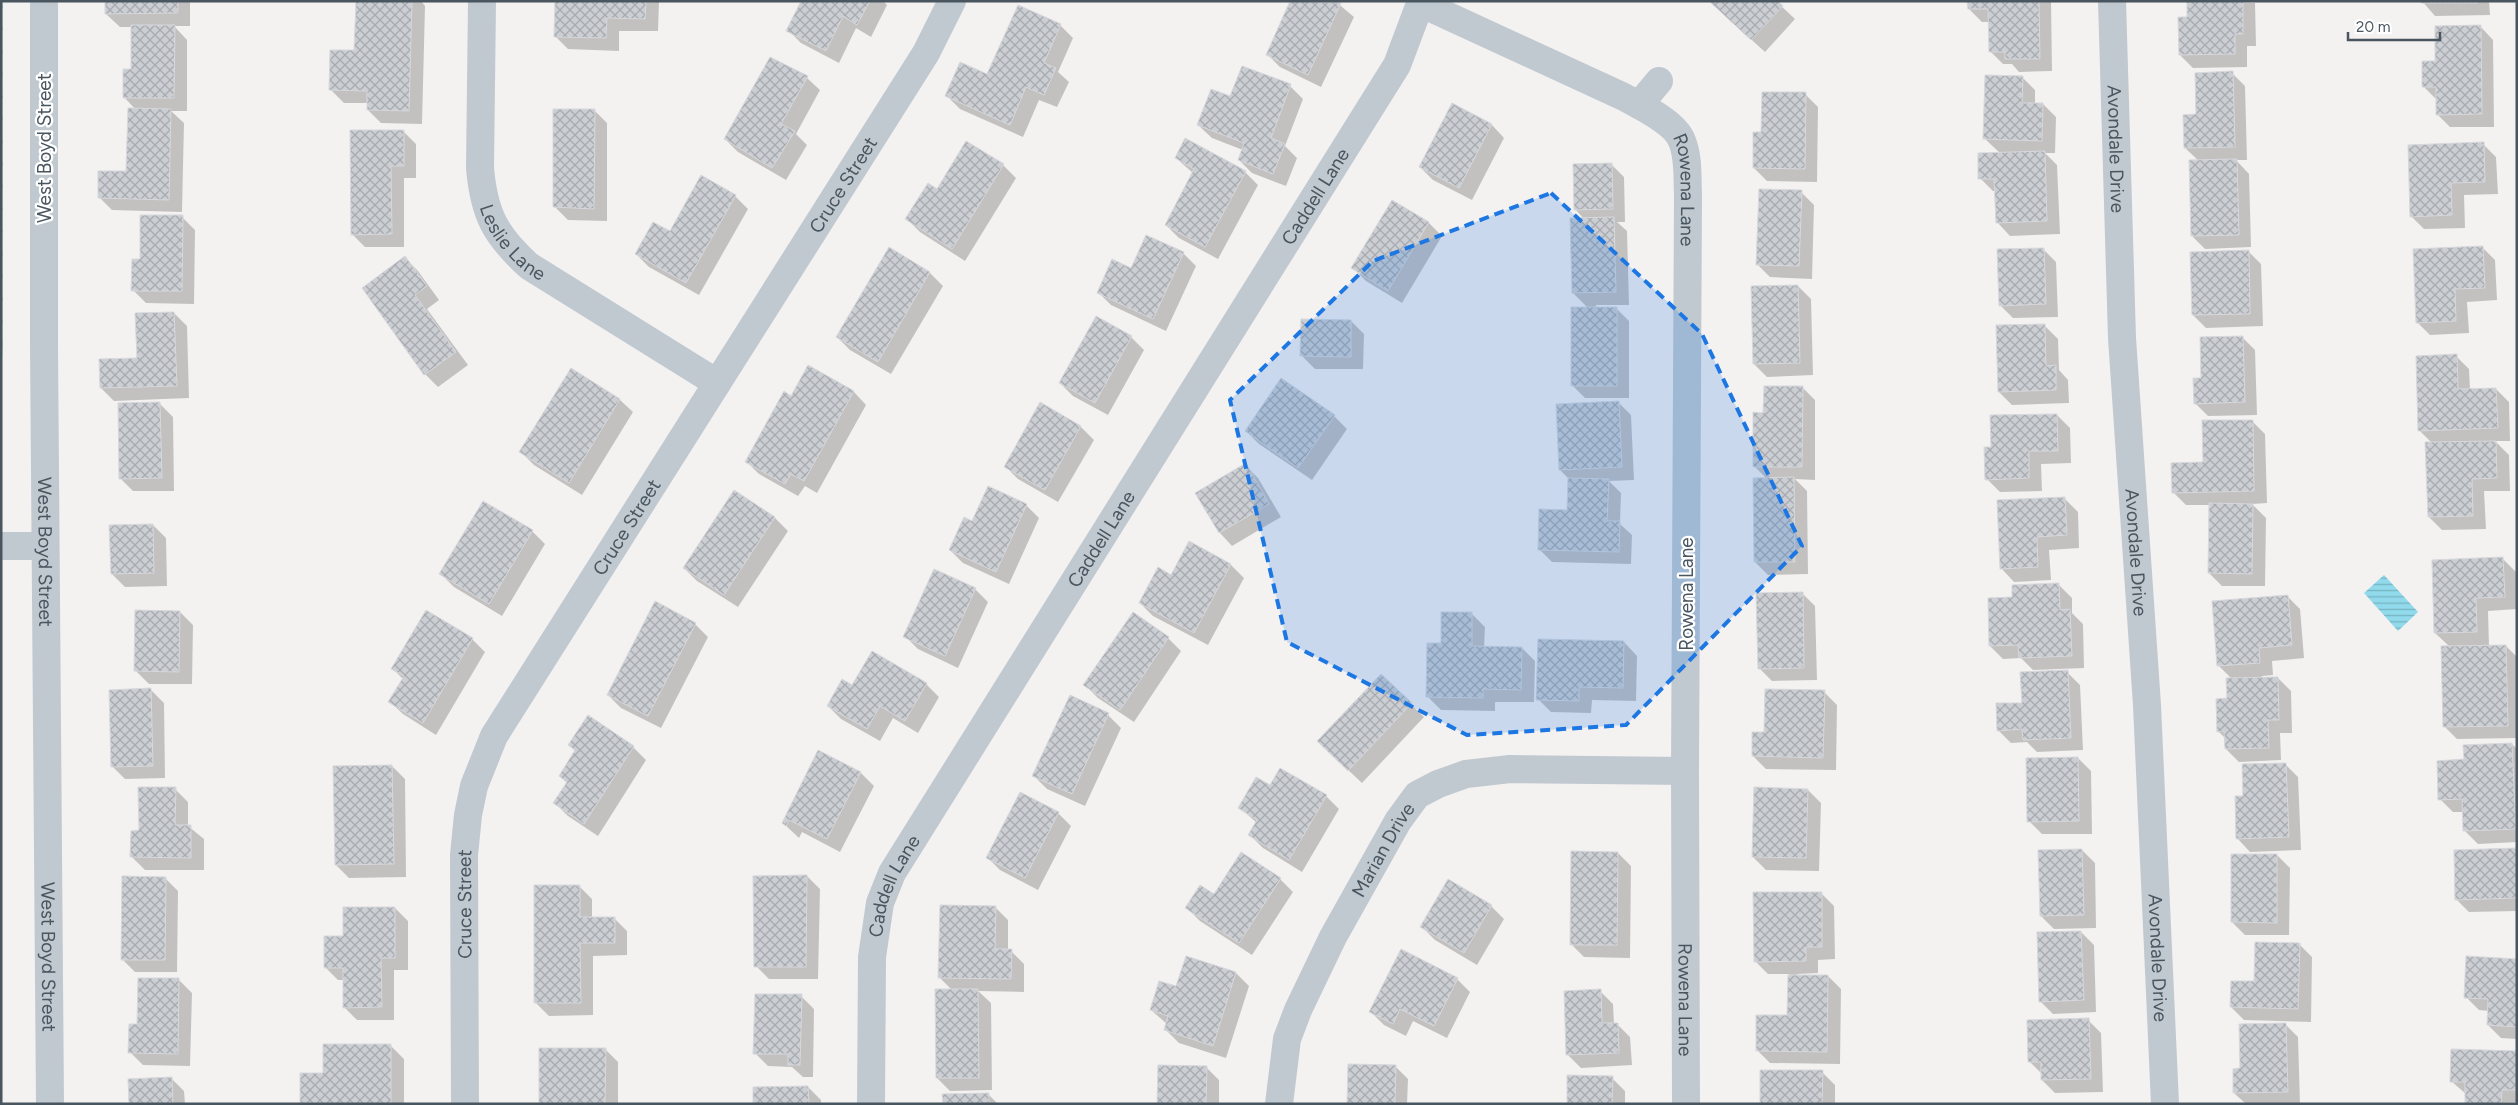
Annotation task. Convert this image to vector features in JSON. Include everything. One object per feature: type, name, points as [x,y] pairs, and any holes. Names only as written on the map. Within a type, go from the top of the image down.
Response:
[{"type":"street","name":"West Boyd Street","points":[[44,1],[45,546],[50,1104]]},
{"type":"street","name":"Leslie Lane","points":[[482,1],[480,168],[482,194],[487,212],[496,231],[512,251],[529,266],[717,384]]},
{"type":"street","name":"Cruce Street","points":[[465,1104],[464,855],[474,786],[494,736],[926,53],[952,1]]},
{"type":"street","name":"Avondale Drive","points":[[2112,1],[2122,338],[2147,705],[2165,1104]]},
{"type":"street","name":"Rowena Lane","points":[[1420,2],[1639,106],[1674,130],[1682,140],[1686,159],[1688,195],[1685,771],[1686,1104]]},
{"type":"street","name":"Caddell Lane","points":[[871,1104],[872,957],[880,903],[892,873],[1397,65],[1420,2]]},
{"type":"street","points":[[1639,106],[1658,81]]},
{"type":"street","points":[[1,546],[45,546]]},
{"type":"street","name":"Marian Drive","points":[[1279,1104],[1287,1039],[1298,1010],[1333,937],[1398,821],[1417,795],[1438,784],[1466,774],[1501,770],[1685,771]]},
{"type":"highlighted area","points":[[1551,193],[1702,334],[1802,546],[1626,725],[1467,735],[1287,642],[1230,400],[1373,261]]},
{"type":"green space","points":[[1,1],[3,1],[3,356],[1,356]]},
{"type":"water","points":[[2384,575],[2418,612],[2398,631],[2364,593]]},
{"type":"building","points":[[105,1],[178,1],[178,13],[105,14]]},
{"type":"building","points":[[356,1],[412,1],[409,111],[367,110],[367,91],[329,90],[330,50],[354,50]]},
{"type":"building","points":[[555,1],[646,1],[645,19],[607,18],[606,38],[554,37]]},
{"type":"building","points":[[801,1],[870,1],[857,25],[843,16],[826,51],[786,31]]},
{"type":"building","points":[[1290,1],[1341,3],[1308,75],[1266,55]]},
{"type":"building","points":[[1709,1],[1778,1],[1783,6],[1751,40]]},
{"type":"building","points":[[1967,1],[2039,1],[2040,59],[2005,59],[2005,52],[1989,52],[1988,9],[1968,9]]},
{"type":"building","points":[[2187,1],[2243,1],[2243,34],[2235,34],[2235,54],[2179,55],[2178,17],[2187,17]]},
{"type":"building","points":[[2421,1],[2477,1],[2477,3],[2421,3]]},
{"type":"building","points":[[1018,5],[1061,24],[1044,63],[1056,68],[1044,95],[1026,87],[1010,125],[945,96],[960,62],[987,74]]},
{"type":"building","points":[[131,25],[175,25],[174,98],[123,98],[123,69],[131,69]]},
{"type":"building","points":[[2481,25],[2482,114],[2436,115],[2436,87],[2422,87],[2422,61],[2435,61],[2435,26]]},
{"type":"building","points":[[770,57],[808,76],[781,124],[795,131],[772,168],[724,139]]},
{"type":"building","points":[[1242,66],[1291,84],[1271,138],[1285,144],[1273,174],[1238,160],[1244,143],[1197,125],[1211,89],[1230,96]]},
{"type":"building","points":[[2233,71],[2235,147],[2184,148],[2183,115],[2196,114],[2195,73]]},
{"type":"building","points":[[1985,75],[2023,76],[2022,103],[2043,103],[2042,141],[1983,139]]},
{"type":"building","points":[[1762,92],[1806,92],[1805,169],[1753,168],[1753,132],[1761,132]]},
{"type":"building","points":[[1452,103],[1492,124],[1459,188],[1419,167]]},
{"type":"building","points":[[128,108],[171,109],[169,200],[98,198],[98,171],[126,171]]},
{"type":"building","points":[[553,109],[595,109],[594,209],[553,207]]},
{"type":"building","points":[[350,130],[404,130],[404,166],[391,166],[392,234],[351,235]]},
{"type":"building","points":[[1185,138],[1246,171],[1205,247],[1165,225],[1194,169],[1175,158]]},
{"type":"building","points":[[966,141],[1004,164],[952,249],[905,219],[928,183],[937,189]]},
{"type":"building","points":[[2484,142],[2485,182],[2451,183],[2452,215],[2410,217],[2408,145]]},
{"type":"building","points":[[2045,151],[2047,221],[1996,223],[1994,179],[1978,179],[1978,153]]},
{"type":"building","points":[[2237,159],[2239,235],[2191,236],[2189,160]]},
{"type":"building","points":[[1612,163],[1613,209],[1574,210],[1573,164]]},
{"type":"building","points":[[701,175],[736,195],[686,283],[635,254],[653,222],[670,231]]},
{"type":"building","points":[[1759,189],[1802,190],[1799,266],[1756,265]]},
{"type":"building","points":[[1392,200],[1429,222],[1388,291],[1351,268]]},
{"type":"building","points":[[140,215],[183,215],[182,291],[131,291],[132,259],[140,259]]},
{"type":"building","points":[[1614,217],[1616,292],[1572,293],[1570,218]]},
{"type":"building","points":[[1146,235],[1184,252],[1153,319],[1097,293],[1112,259],[1131,268]]},
{"type":"building","points":[[2483,246],[2485,288],[2455,289],[2456,321],[2416,323],[2413,249]]},
{"type":"building","points":[[889,247],[930,272],[878,362],[836,337]]},
{"type":"building","points":[[2044,248],[2046,304],[1999,306],[1997,249]]},
{"type":"building","points":[[2249,250],[2250,314],[2192,315],[2190,252]]},
{"type":"building","points":[[405,256],[427,286],[415,295],[456,352],[424,375],[362,288]]},
{"type":"building","points":[[1798,285],[1800,363],[1753,364],[1751,286]]},
{"type":"building","points":[[1571,307],[1617,307],[1617,386],[1571,386]]},
{"type":"building","points":[[174,312],[177,386],[100,388],[99,359],[137,358],[135,313]]},
{"type":"building","points":[[1096,316],[1132,336],[1095,403],[1059,383]]},
{"type":"building","points":[[1301,319],[1351,320],[1351,357],[1300,356]]},
{"type":"building","points":[[2045,324],[2046,366],[2056,365],[2056,390],[1998,392],[1996,325]]},
{"type":"building","points":[[2243,336],[2245,402],[2194,404],[2193,378],[2201,378],[2200,337]]},
{"type":"building","points":[[2457,354],[2458,389],[2496,388],[2498,428],[2418,431],[2416,356]]},
{"type":"building","points":[[808,365],[854,391],[804,481],[791,474],[785,484],[745,462],[784,391],[791,396]]},
{"type":"building","points":[[571,368],[620,399],[569,483],[519,452]]},
{"type":"building","points":[[1281,378],[1335,415],[1298,468],[1245,431]]},
{"type":"building","points":[[1764,386],[1803,386],[1802,467],[1753,467],[1753,412],[1763,413]]},
{"type":"building","points":[[1619,401],[1622,467],[1559,470],[1556,404]]},
{"type":"building","points":[[160,402],[162,478],[119,479],[118,403]]},
{"type":"building","points":[[1040,402],[1081,426],[1045,490],[1004,467]]},
{"type":"building","points":[[2057,414],[2058,451],[2029,451],[2029,478],[1985,480],[1984,447],[1991,447],[1990,415]]},
{"type":"building","points":[[2202,420],[2253,420],[2254,491],[2172,493],[2171,463],[2203,462]]},
{"type":"building","points":[[2496,441],[2497,478],[2472,479],[2473,516],[2428,517],[2425,442]]},
{"type":"building","points":[[1246,463],[1269,504],[1219,533],[1195,493]]},
{"type":"building","points":[[1794,477],[1795,562],[1754,562],[1753,478]]},
{"type":"building","points":[[1568,478],[1609,479],[1607,521],[1620,521],[1619,552],[1538,550],[1539,509],[1567,510]]},
{"type":"building","points":[[988,486],[1027,504],[996,572],[949,550],[964,517],[972,521]]},
{"type":"building","points":[[734,490],[775,517],[724,595],[683,568]]},
{"type":"building","points":[[2065,497],[2067,535],[2037,537],[2038,567],[2000,569],[1997,500]]},
{"type":"building","points":[[483,501],[533,530],[489,604],[439,574]]},
{"type":"building","points":[[2209,503],[2253,504],[2252,574],[2208,573]]},
{"type":"building","points":[[153,524],[154,573],[111,574],[109,525]]},
{"type":"building","points":[[1189,541],[1231,564],[1194,633],[1139,603],[1158,567],[1171,575]]},
{"type":"building","points":[[2503,557],[2505,597],[2476,598],[2477,632],[2434,633],[2432,560]]},
{"type":"building","points":[[934,569],[976,588],[945,656],[903,637]]},
{"type":"building","points":[[2059,583],[2060,610],[2070,609],[2072,656],[2019,658],[2018,645],[1989,646],[1988,598],[2012,597],[2012,585]]},
{"type":"building","points":[[1803,592],[1804,668],[1758,669],[1756,593]]},
{"type":"building","points":[[2288,595],[2292,645],[2259,648],[2260,663],[2217,666],[2212,601]]},
{"type":"building","points":[[655,601],[696,623],[648,716],[607,695]]},
{"type":"building","points":[[135,610],[180,611],[179,672],[134,671]]},
{"type":"building","points":[[426,610],[473,638],[423,723],[388,702],[404,676],[391,669]]},
{"type":"building","points":[[1133,612],[1169,637],[1120,710],[1083,685]]},
{"type":"building","points":[[1441,612],[1472,612],[1472,646],[1522,647],[1521,690],[1483,689],[1483,698],[1426,697],[1427,643],[1441,643]]},
{"type":"building","points":[[1538,639],[1624,641],[1623,688],[1579,687],[1579,701],[1536,700]]},
{"type":"building","points":[[2506,645],[2508,726],[2443,727],[2441,646]]},
{"type":"building","points":[[872,651],[927,683],[905,721],[880,706],[867,729],[827,706],[842,679],[852,685]]},
{"type":"building","points":[[2068,670],[2071,738],[2023,740],[2022,729],[1997,731],[1996,703],[2022,703],[2020,672]]},
{"type":"building","points":[[1381,674],[1412,703],[1348,771],[1317,741]]},
{"type":"building","points":[[2278,677],[2279,720],[2268,720],[2269,748],[2225,749],[2224,731],[2217,732],[2216,699],[2227,698],[2226,678]]},
{"type":"building","points":[[151,688],[153,766],[111,767],[109,690]]},
{"type":"building","points":[[1765,689],[1825,690],[1823,758],[1752,756],[1752,732],[1764,732]]},
{"type":"building","points":[[1070,695],[1109,713],[1072,794],[1032,776]]},
{"type":"building","points":[[588,715],[634,746],[584,824],[553,803],[567,782],[559,776],[575,750],[568,745]]},
{"type":"building","points":[[2512,743],[2516,829],[2463,831],[2462,799],[2438,800],[2437,761],[2464,759],[2463,745]]},
{"type":"building","points":[[818,750],[861,772],[827,839],[789,820],[786,826],[782,823]]},
{"type":"building","points":[[2078,757],[2079,821],[2027,822],[2026,758]]},
{"type":"building","points":[[2286,763],[2289,837],[2236,839],[2235,796],[2243,796],[2242,764]]},
{"type":"building","points":[[392,765],[394,864],[335,865],[333,766]]},
{"type":"building","points":[[1280,768],[1327,795],[1289,860],[1248,835],[1257,820],[1238,808],[1256,777],[1270,785]]},
{"type":"building","points":[[138,787],[176,787],[175,825],[191,825],[191,858],[130,857],[131,831],[139,830]]},
{"type":"building","points":[[1754,787],[1808,789],[1806,858],[1752,857]]},
{"type":"building","points":[[1020,792],[1059,812],[1025,878],[986,858]]},
{"type":"building","points":[[2517,848],[2517,898],[2455,900],[2454,850]]},
{"type":"building","points":[[2082,849],[2084,915],[2040,916],[2038,850]]},
{"type":"building","points":[[1571,851],[1618,852],[1617,945],[1570,945]]},
{"type":"building","points":[[1241,852],[1281,878],[1239,943],[1185,908],[1200,885],[1214,894]]},
{"type":"building","points":[[2231,854],[2277,854],[2277,923],[2231,922]]},
{"type":"building","points":[[807,875],[806,967],[754,967],[753,876]]},
{"type":"building","points":[[122,876],[166,877],[165,960],[121,960]]},
{"type":"building","points":[[1448,879],[1492,905],[1464,953],[1420,927]]},
{"type":"building","points":[[534,885],[580,885],[580,917],[615,917],[615,943],[580,943],[581,1003],[534,1003]]},
{"type":"building","points":[[1753,892],[1822,892],[1822,947],[1806,947],[1806,961],[1754,962]]},
{"type":"building","points":[[940,905],[996,906],[995,949],[1012,949],[1011,979],[938,978]]},
{"type":"building","points":[[343,907],[395,907],[395,958],[381,958],[382,1007],[343,1008],[343,968],[324,968],[324,936],[343,936]]},
{"type":"building","points":[[2081,931],[2084,1000],[2039,1002],[2037,932]]},
{"type":"building","points":[[2255,942],[2300,943],[2298,1009],[2230,1007],[2231,981],[2254,981]]},
{"type":"building","points":[[1401,949],[1458,978],[1434,1026],[1400,1009],[1393,1024],[1369,1012]]},
{"type":"building","points":[[1186,956],[1236,972],[1213,1046],[1164,1030],[1168,1016],[1150,1010],[1159,981],[1176,986]]},
{"type":"building","points":[[2466,956],[2517,959],[2517,1027],[2487,1025],[2488,999],[2464,998]]},
{"type":"building","points":[[1788,975],[1828,975],[1827,1052],[1756,1051],[1756,1015],[1787,1015]]},
{"type":"building","points":[[138,978],[179,978],[178,1054],[128,1053],[129,1024],[137,1024]]},
{"type":"building","points":[[935,989],[978,989],[979,1078],[936,1078]]},
{"type":"building","points":[[1601,989],[1602,1023],[1618,1023],[1619,1053],[1566,1055],[1564,991]]},
{"type":"building","points":[[755,994],[802,994],[800,1065],[788,1065],[788,1054],[753,1054]]},
{"type":"building","points":[[2089,1018],[2091,1079],[2041,1080],[2041,1062],[2028,1062],[2027,1020]]},
{"type":"building","points":[[2286,1023],[2288,1092],[2233,1093],[2233,1069],[2240,1068],[2239,1024]]},
{"type":"building","points":[[323,1044],[391,1044],[391,1104],[300,1103],[300,1073],[323,1073]]},
{"type":"building","points":[[539,1048],[606,1048],[605,1104],[539,1104]]},
{"type":"building","points":[[2451,1049],[2517,1051],[2517,1090],[2502,1090],[2501,1104],[2465,1104],[2465,1082],[2450,1082]]},
{"type":"building","points":[[1348,1064],[1396,1065],[1395,1104],[1347,1104]]},
{"type":"building","points":[[1158,1065],[1207,1066],[1206,1104],[1157,1104]]},
{"type":"building","points":[[1760,1070],[1823,1070],[1822,1104],[1760,1104]]},
{"type":"building","points":[[1567,1075],[1613,1076],[1612,1104],[1567,1104]]},
{"type":"building","points":[[172,1077],[173,1104],[129,1104],[128,1079]]},
{"type":"building","points":[[808,1086],[809,1104],[753,1104],[753,1087]]},
{"type":"building","points":[[989,1093],[989,1104],[943,1104],[942,1094]]}]
